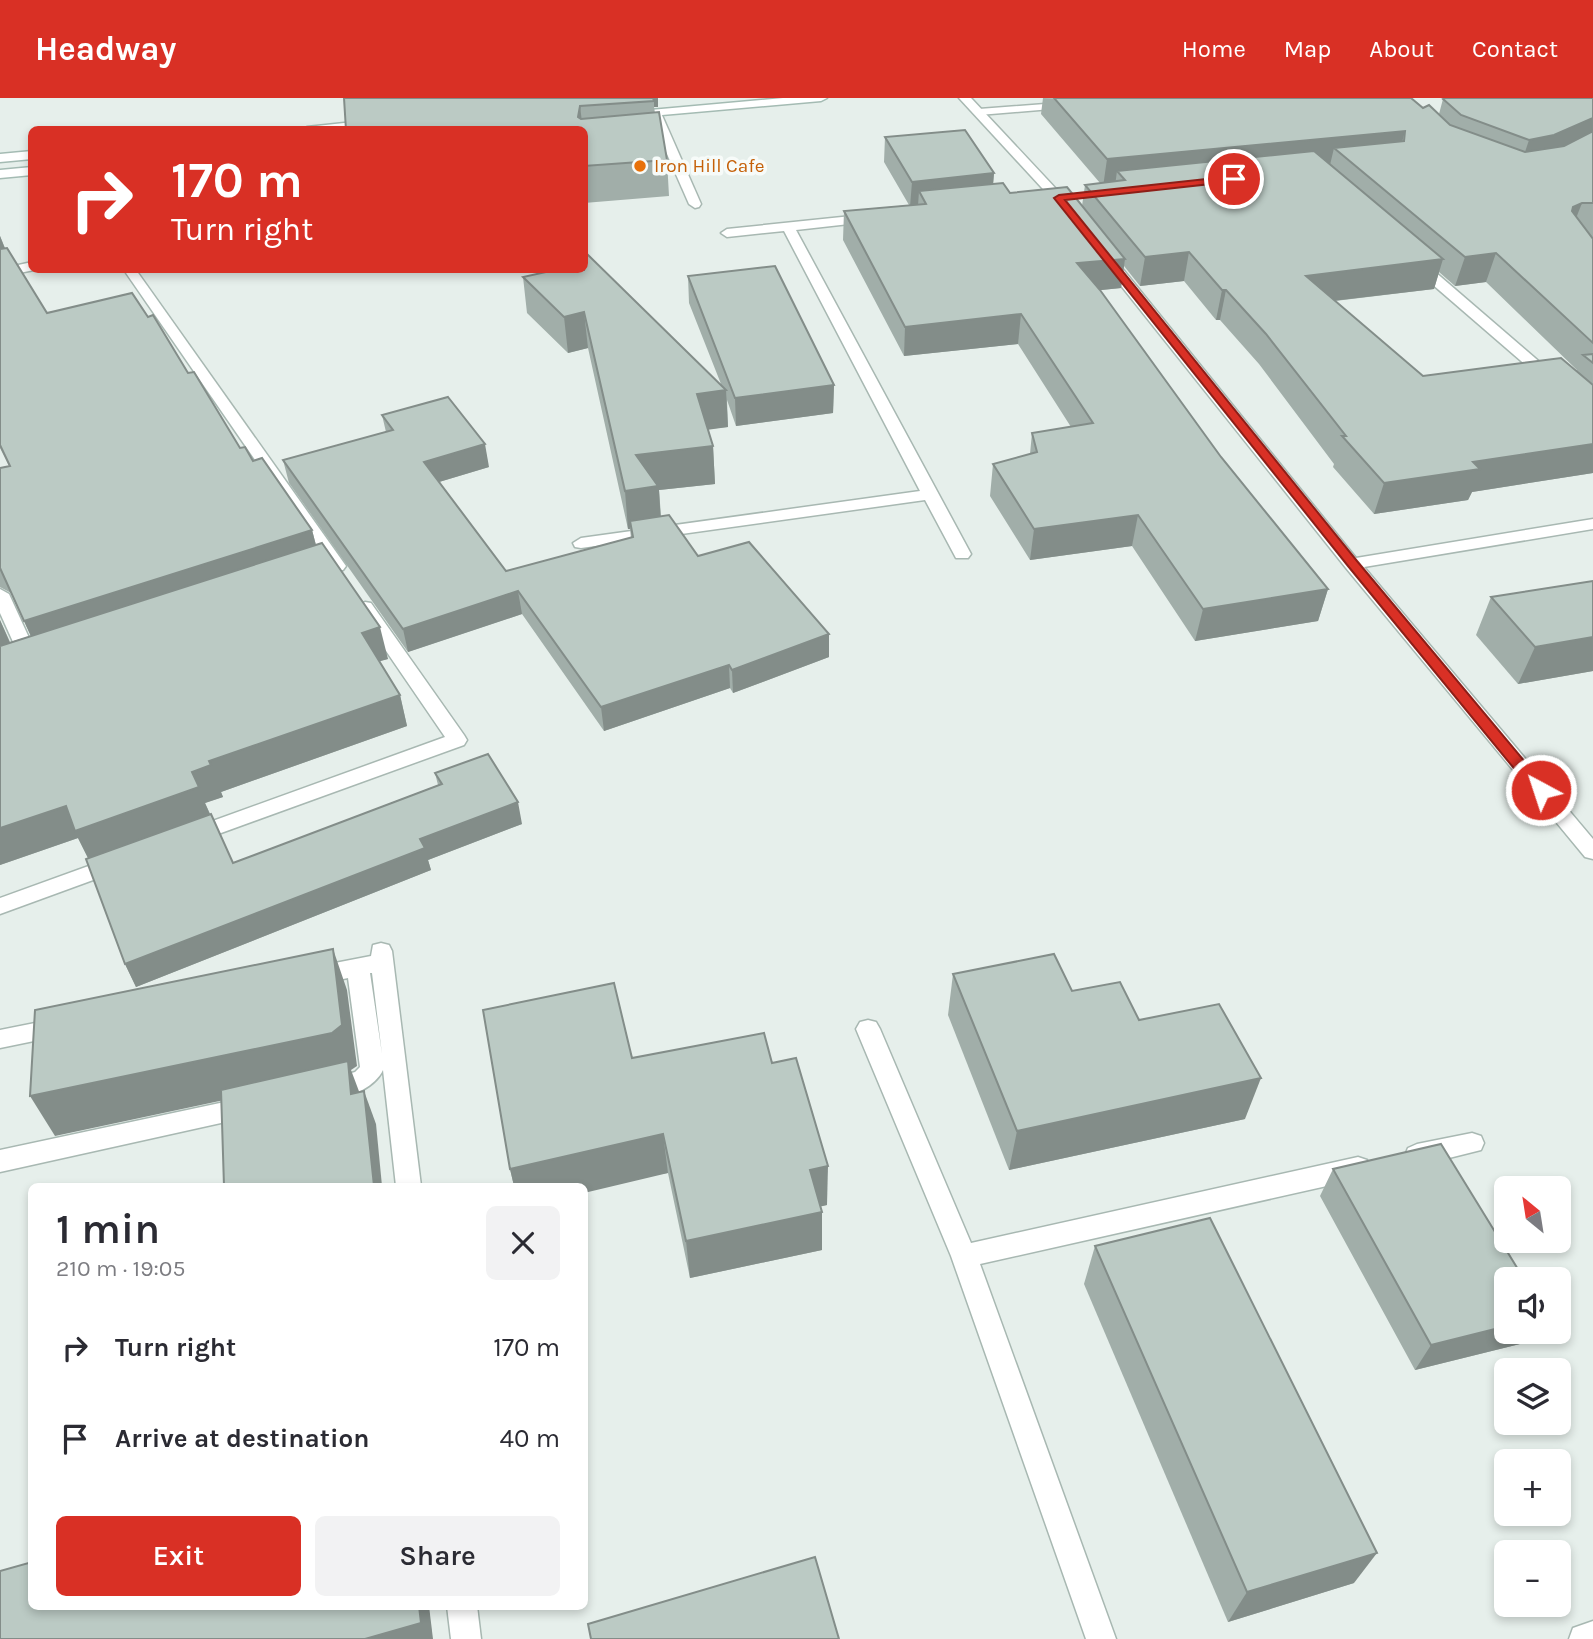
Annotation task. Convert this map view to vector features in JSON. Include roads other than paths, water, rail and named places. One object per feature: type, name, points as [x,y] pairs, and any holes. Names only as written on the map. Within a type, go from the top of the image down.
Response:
[{"type":"street","points":[[618,116],[821,98]]},
{"type":"street","points":[[965,98],[1076,219]]},
{"type":"street","points":[[979,112],[1085,104]]},
{"type":"street","points":[[655,113],[695,204]]},
{"type":"street","points":[[348,126],[389,122]]},
{"type":"street","points":[[653,142],[667,141]]},
{"type":"street","points":[[0,158],[28,155]]},
{"type":"street","points":[[0,174],[28,171]]},
{"type":"street","points":[[727,233],[883,216]]},
{"type":"street","points":[[788,227],[962,554]]},
{"type":"street","points":[[1093,241],[1352,564],[1592,852]]},
{"type":"street","points":[[1404,253],[1593,416]]},
{"type":"street","points":[[0,273],[28,267]]},
{"type":"street","points":[[132,273],[333,569]]},
{"type":"street","points":[[581,543],[930,494]]},
{"type":"street","points":[[1352,564],[1593,524]]},
{"type":"street","points":[[0,594],[38,662],[10,671]]},
{"type":"street","points":[[170,844],[457,740],[358,597]]},
{"type":"street","points":[[0,906],[144,854]]},
{"type":"street","points":[[291,981],[358,968],[381,957],[410,1183]]},
{"type":"street","points":[[311,1093],[351,1084],[368,1076],[372,1069],[358,968]]},
{"type":"street","points":[[0,1039],[75,1024]]},
{"type":"street","points":[[868,1029],[964,1256],[1101,1639]]},
{"type":"street","points":[[0,1161],[270,1102]]},
{"type":"street","points":[[964,1256],[1472,1143]]},
{"type":"street","points":[[462,1610],[466,1639]]},
{"type":"street","points":[[1584,1639],[1593,1636]]},
{"type":"place","name":"Iron Hill Cafe","points":[[640,166]]}]
